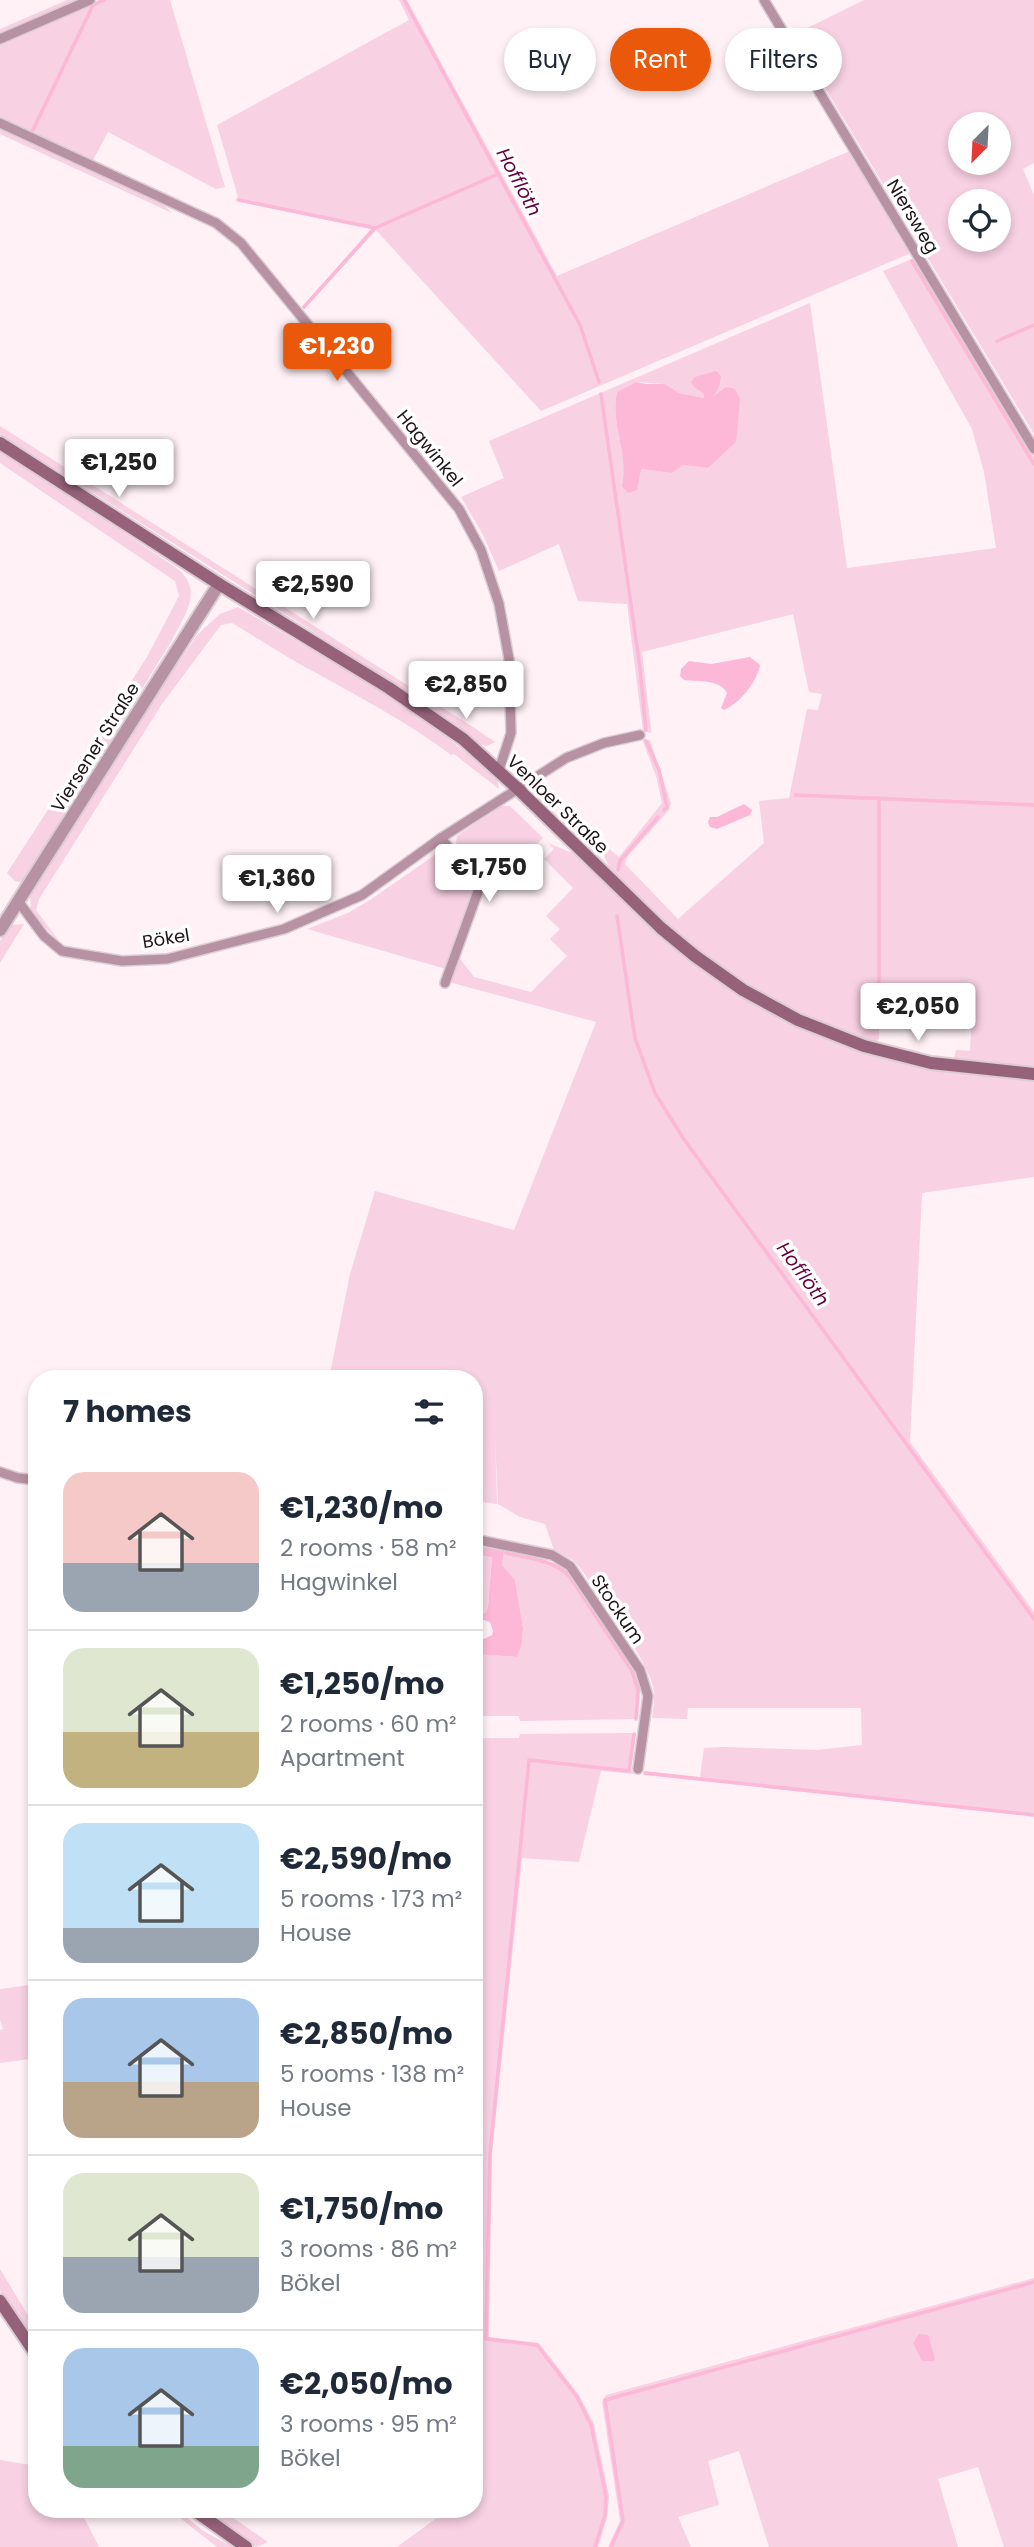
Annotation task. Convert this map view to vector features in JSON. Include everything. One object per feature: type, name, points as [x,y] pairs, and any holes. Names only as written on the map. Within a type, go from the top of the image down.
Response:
[{"type":"main road","name":"Venloer Straße","points":[[0,443],[219,584],[389,688],[463,739],[695,956],[743,990],[798,1020],[864,1046],[931,1063],[1034,1074]]},
{"type":"main road","points":[[0,2301],[28,2343]]},
{"type":"main road","points":[[205,2518],[246,2547]]},
{"type":"street","points":[[0,39],[90,0]]},
{"type":"street","name":"Niersweg","points":[[764,0],[1034,449]]},
{"type":"street","name":"Hagwinkel","points":[[0,123],[216,223],[230,233],[459,509],[481,550],[499,604],[509,659],[511,733],[499,770]]},
{"type":"street","name":"Viersener Straße","points":[[0,930],[219,584]]},
{"type":"street","name":"Bökel","points":[[18,901],[44,936],[62,951],[122,961],[167,959],[284,929],[362,895],[441,838],[579,751],[616,739],[640,735]]},
{"type":"street","points":[[441,838],[480,886],[445,983]]},
{"type":"street","points":[[0,1472],[28,1479]]},
{"type":"street","name":"Stockum","points":[[483,1541],[552,1555],[570,1566],[640,1670],[648,1696],[638,1769]]},
{"type":"shaded area","points":[[67,0],[82,0],[0,35],[0,29]]},
{"type":"shaded area","points":[[99,0],[170,0],[225,187],[216,189],[108,132],[93,160],[0,117],[0,43]]},
{"type":"shaded area","points":[[399,0],[407,0],[557,276],[850,151],[911,253],[541,411],[376,230],[304,309],[302,307],[371,229],[235,201],[238,197],[217,125],[409,20]]},
{"type":"shaded area","points":[[864,0],[1034,0],[1034,163],[1023,169],[1034,195],[1034,434],[827,91],[842,91],[842,28],[807,28]]},
{"type":"shaded area","points":[[0,128],[163,204],[172,213],[0,134]]},
{"type":"shaded area","points":[[914,258],[1034,457],[1034,1067],[954,1058],[956,1050],[970,1051],[972,1009],[880,1010],[879,1038],[875,1045],[793,1010],[695,949],[612,873],[601,849],[584,833],[587,831],[619,857],[662,803],[656,776],[642,739],[650,740],[671,803],[669,810],[627,857],[625,864],[678,919],[764,843],[759,801],[789,798],[807,709],[818,710],[822,694],[809,692],[793,614],[642,652],[651,733],[643,731],[627,604],[578,601],[559,544],[499,571],[483,535],[461,497],[504,478],[489,441],[810,303],[847,568],[996,548],[984,472],[972,429],[883,271]],"holes":[[[721,376],[720,385],[712,396],[736,442],[708,468],[683,465],[672,473],[641,469],[622,485],[624,473],[615,404],[617,392],[636,382],[665,384],[679,393],[704,398],[704,394],[694,387]]]},
{"type":"shaded area","points":[[716,371],[721,376],[720,385],[713,397],[726,387],[735,389],[740,399],[736,442],[708,468],[683,465],[672,473],[641,469],[637,490],[628,493],[622,486],[623,462],[615,404],[617,392],[636,382],[665,384],[679,393],[704,398],[704,394],[691,382],[695,377]]},
{"type":"shaded area","points":[[0,426],[495,742],[487,746],[476,743],[449,720],[306,627],[0,434]]},
{"type":"shaded area","points":[[0,449],[178,569],[190,586],[191,595],[186,613],[172,640],[23,883],[15,881],[7,873],[147,657],[179,596],[175,581],[0,463]]},
{"type":"shaded area","points":[[238,607],[382,691],[422,718],[497,778],[499,789],[454,754],[451,755],[380,709],[232,623],[221,625],[162,704],[39,899],[36,910],[59,941],[31,913],[30,893],[101,778],[198,634],[220,614]]},
{"type":"shaded area","points":[[750,657],[760,665],[752,685],[742,697],[724,710],[721,708],[727,693],[719,685],[684,680],[680,676],[681,669],[689,661],[711,664]]},
{"type":"shaded area","points":[[744,804],[752,810],[750,815],[717,829],[710,827],[710,817],[717,817]]},
{"type":"shaded area","points":[[501,806],[510,806],[543,838],[513,869],[496,853],[475,875],[455,851],[457,836]]},
{"type":"shaded area","points":[[548,843],[577,855],[702,969],[752,1002],[793,1024],[873,1055],[928,1068],[1034,1081],[1034,1177],[922,1193],[910,1442],[1034,1612],[1034,1816],[644,1775],[644,1771],[700,1777],[704,1748],[817,1750],[862,1745],[861,1708],[688,1708],[687,1719],[652,1718],[654,1691],[643,1663],[581,1569],[573,1560],[554,1550],[545,1524],[520,1517],[498,1504],[495,1436],[497,1504],[483,1502],[483,1370],[331,1370],[350,1274],[375,1191],[514,1230],[596,1022],[449,982],[458,956],[474,977],[531,992],[567,956],[550,939],[560,929],[546,916],[573,888],[544,859],[554,849]]},
{"type":"shaded area","points":[[445,848],[476,887],[446,969],[307,929],[348,913]]},
{"type":"shaded area","points":[[24,924],[0,963],[0,941],[10,925]]},
{"type":"shaded area","points":[[483,1546],[504,1551],[502,1565],[515,1580],[523,1628],[517,1657],[483,1655],[483,1639],[492,1635],[493,1631],[490,1622],[483,1620],[483,1614],[488,1607],[492,1557],[483,1556]]},
{"type":"shaded area","points":[[504,1551],[549,1561],[572,1576],[634,1670],[640,1690],[638,1719],[520,1721],[519,1716],[483,1716],[483,1655],[516,1657],[522,1643],[523,1628],[515,1580],[502,1565]]},
{"type":"shaded area","points":[[483,1555],[492,1556],[488,1607],[483,1614]]},
{"type":"shaded area","points":[[636,1733],[631,1769],[635,1774],[601,1771],[579,1862],[522,1858],[492,2153],[489,2337],[539,2343],[579,2395],[594,2424],[609,2496],[607,2518],[598,2547],[397,2547],[437,2518],[483,2518],[483,1738],[519,1738],[520,1734]]},
{"type":"shaded area","points":[[28,1985],[28,2059],[0,2063],[0,2030],[3,2029],[0,2020],[0,1989]]},
{"type":"shaded area","points":[[0,2269],[28,2315],[28,2335],[0,2291]]},
{"type":"shaded area","points":[[1034,2278],[1034,2547],[1004,2547],[978,2467],[938,2479],[958,2547],[769,2547],[739,2451],[708,2461],[719,2505],[678,2517],[691,2547],[608,2547],[620,2521],[602,2402],[606,2395]]},
{"type":"shaded area","points":[[919,2334],[928,2335],[934,2361],[922,2361],[913,2343]]},
{"type":"shaded area","points":[[0,2460],[28,2465],[28,2518],[84,2518],[99,2547],[0,2547]]},
{"type":"shaded area","points":[[180,2518],[188,2518],[203,2531],[233,2547],[217,2547]]},
{"type":"shaded area","points":[[214,2518],[234,2518],[268,2542],[256,2547]]},
{"type":"waterway","points":[[33,130],[93,5],[104,0]]},
{"type":"waterway","name":"Hofflöth","points":[[404,0],[580,325],[599,382]]},
{"type":"waterway","points":[[239,200],[375,228],[498,174]]},
{"type":"waterway","points":[[304,307],[375,228]]},
{"type":"waterway","points":[[912,261],[1034,464]]},
{"type":"waterway","points":[[997,341],[1034,325]]},
{"type":"waterway","name":"Hofflöth","points":[[601,394],[640,668],[646,730]]},
{"type":"waterway","name":"Hofflöth","points":[[646,741],[659,770],[667,807],[664,810]]},
{"type":"waterway","points":[[795,795],[1034,805]]},
{"type":"waterway","points":[[879,798],[879,1003]]},
{"type":"waterway","name":"Hofflöth","points":[[618,870],[620,861],[658,817]]},
{"type":"waterway","name":"Hofflöth","points":[[617,916],[635,1038],[655,1093],[683,1138],[1034,1619]]},
{"type":"waterway","points":[[506,1553],[549,1563],[570,1577],[632,1671],[638,1690],[636,1719]]},
{"type":"waterway","points":[[595,2547],[605,2515],[606,2496],[591,2425],[577,2397],[537,2345],[486,2339],[490,2153],[529,1760],[629,1771],[634,1734]]},
{"type":"waterway","points":[[645,1773],[1034,1815]]},
{"type":"waterway","points":[[611,2547],[623,2521],[605,2400],[1034,2282]]}]
